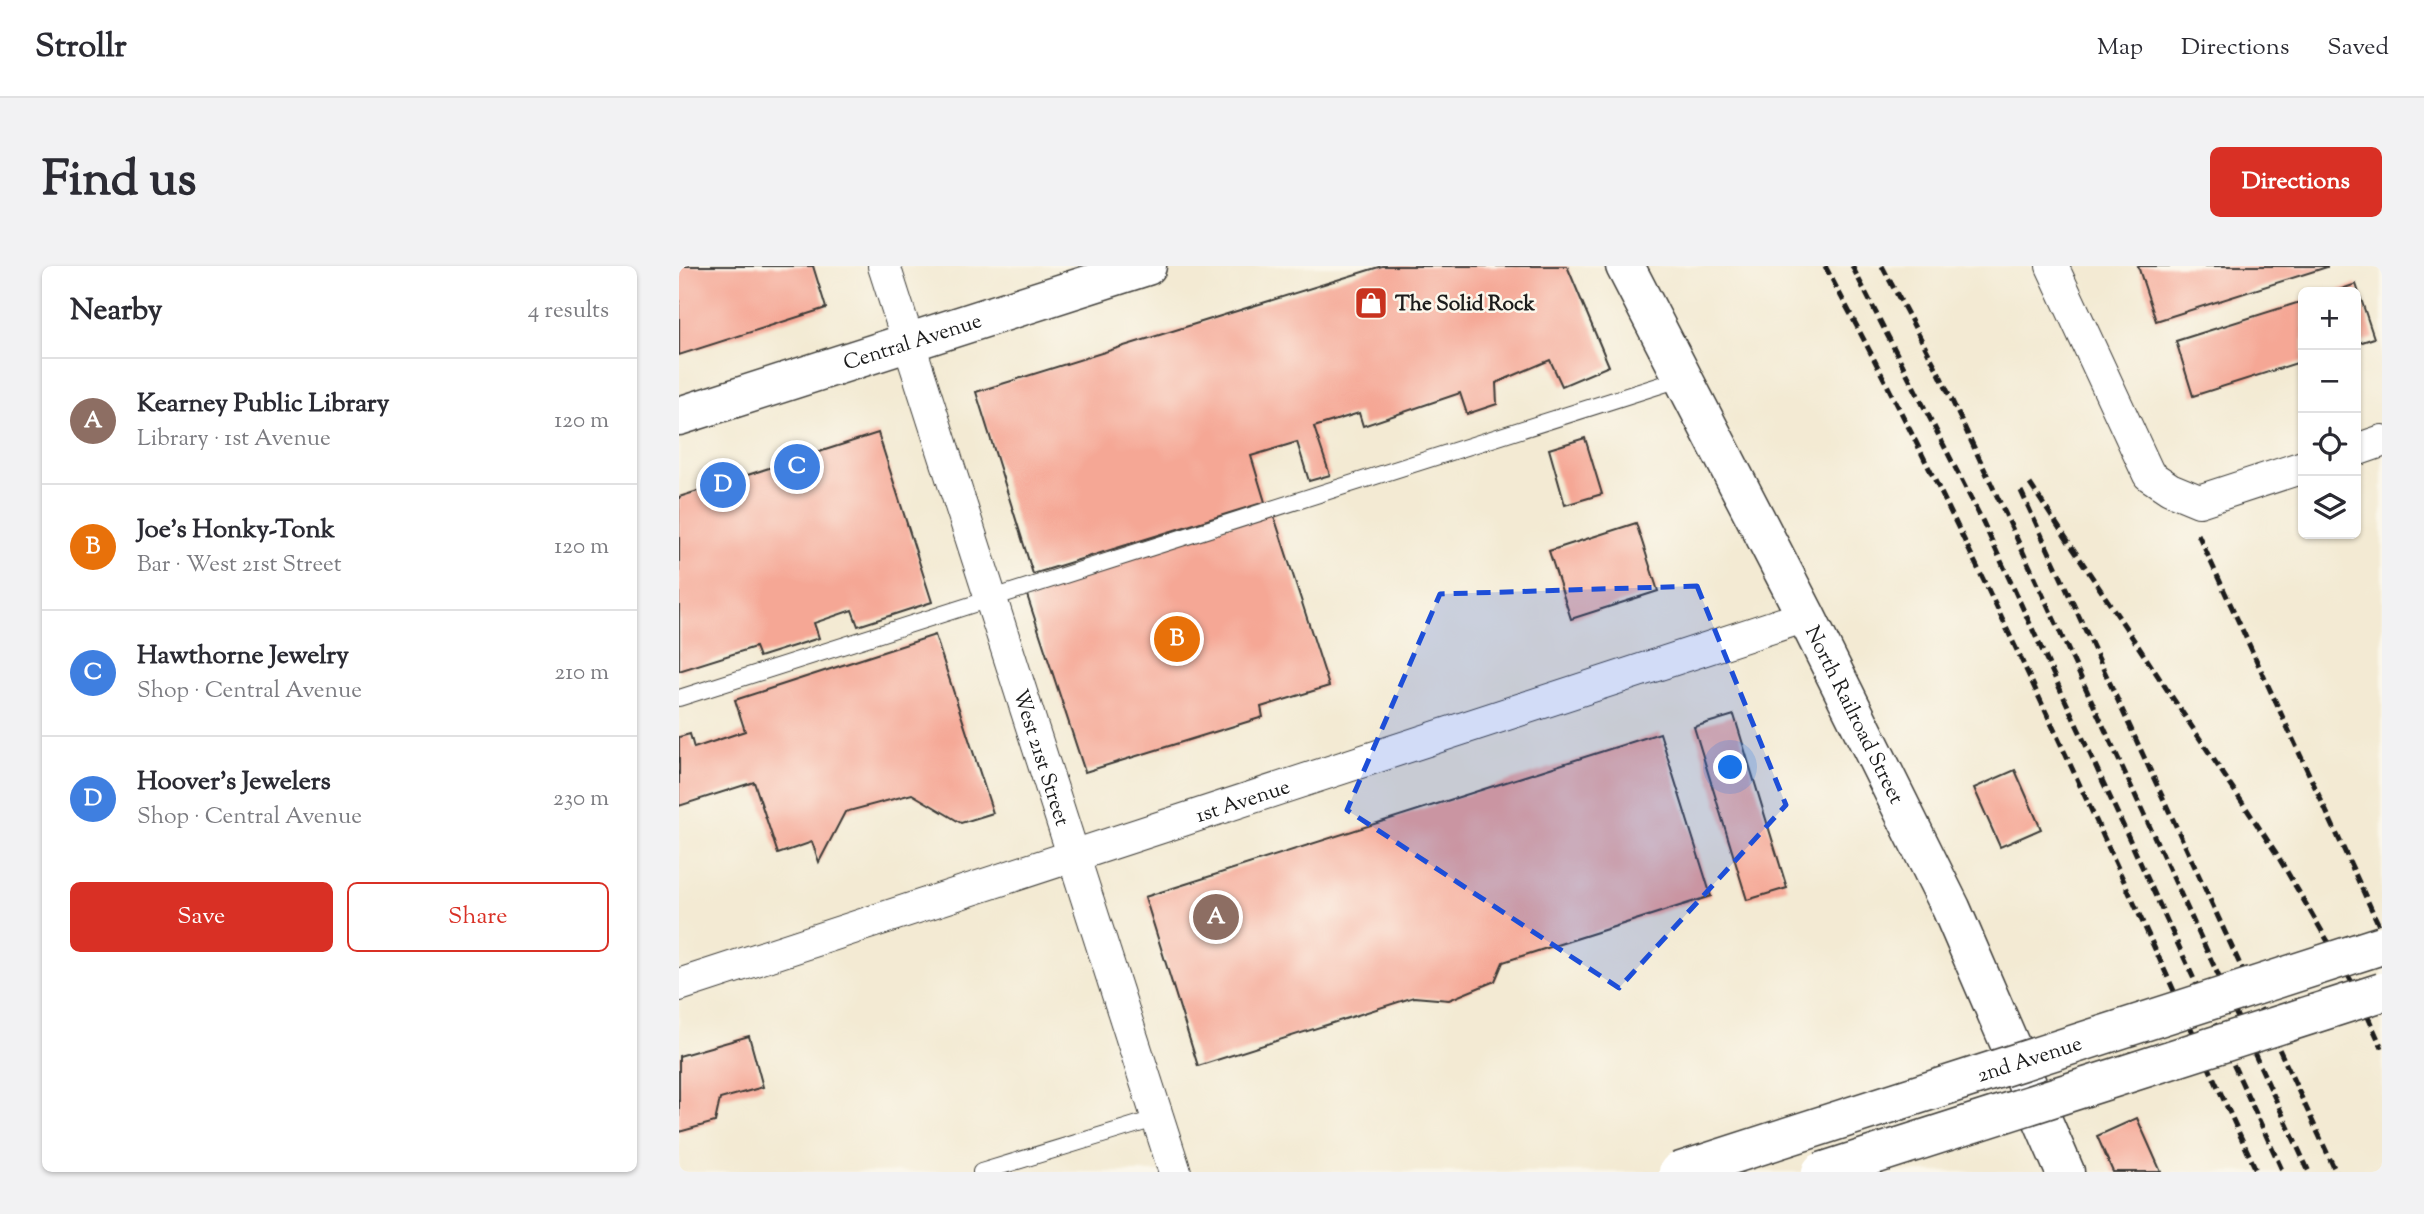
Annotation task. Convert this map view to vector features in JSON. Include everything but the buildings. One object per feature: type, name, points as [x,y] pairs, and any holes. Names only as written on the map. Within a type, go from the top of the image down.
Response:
[{"type":"main road","name":"Central Avenue","points":[[679,416],[1147,266]]},
{"type":"main road","name":"North Railroad Street","points":[[1625,266],[1806,616],[1951,908],[2065,1172]]},
{"type":"main road","name":"2nd Avenue","points":[[1678,1172],[2382,945]]},
{"type":"main road","name":"2nd Avenue","points":[[1821,1172],[2382,992]]},
{"type":"street","name":"West 21st Street","points":[[884,266],[1175,1172]]},
{"type":"street","points":[[2052,266],[2149,475],[2170,489],[2199,501],[2298,469]]},
{"type":"street","points":[[2361,448],[2382,441]]},
{"type":"street","name":"1st Avenue","points":[[679,985],[1806,616]]},
{"type":"lane","points":[[679,698],[1683,378]]},
{"type":"lane","points":[[981,1172],[1158,1118]]},
{"type":"highlighted area","points":[[1697,586],[1786,805],[1619,988],[1347,810],[1440,594]]},
{"type":"railway","points":[[1825,266],[1994,602],[2257,1172]]},
{"type":"railway","points":[[1852,266],[1983,522],[2283,1172]]},
{"type":"railway","points":[[1882,266],[1938,371],[2005,513],[2309,1172]]},
{"type":"railway","points":[[2030,484],[2276,853],[2353,984],[2382,1048]]},
{"type":"railway","points":[[2021,491],[2336,1172]]},
{"type":"railway","points":[[2198,534],[2382,932]]},
{"type":"place","name":"The Solid Rock","points":[[1371,303]]},
{"type":"place","name":"Hawthorne Jewelry","points":[[797,467]]},
{"type":"place","name":"Hoover's Jewelers","points":[[723,485]]},
{"type":"place","name":"Joe's Honky-Tonk","points":[[1177,639]]},
{"type":"place","name":"Kearney Public Library","points":[[1216,917]]}]
